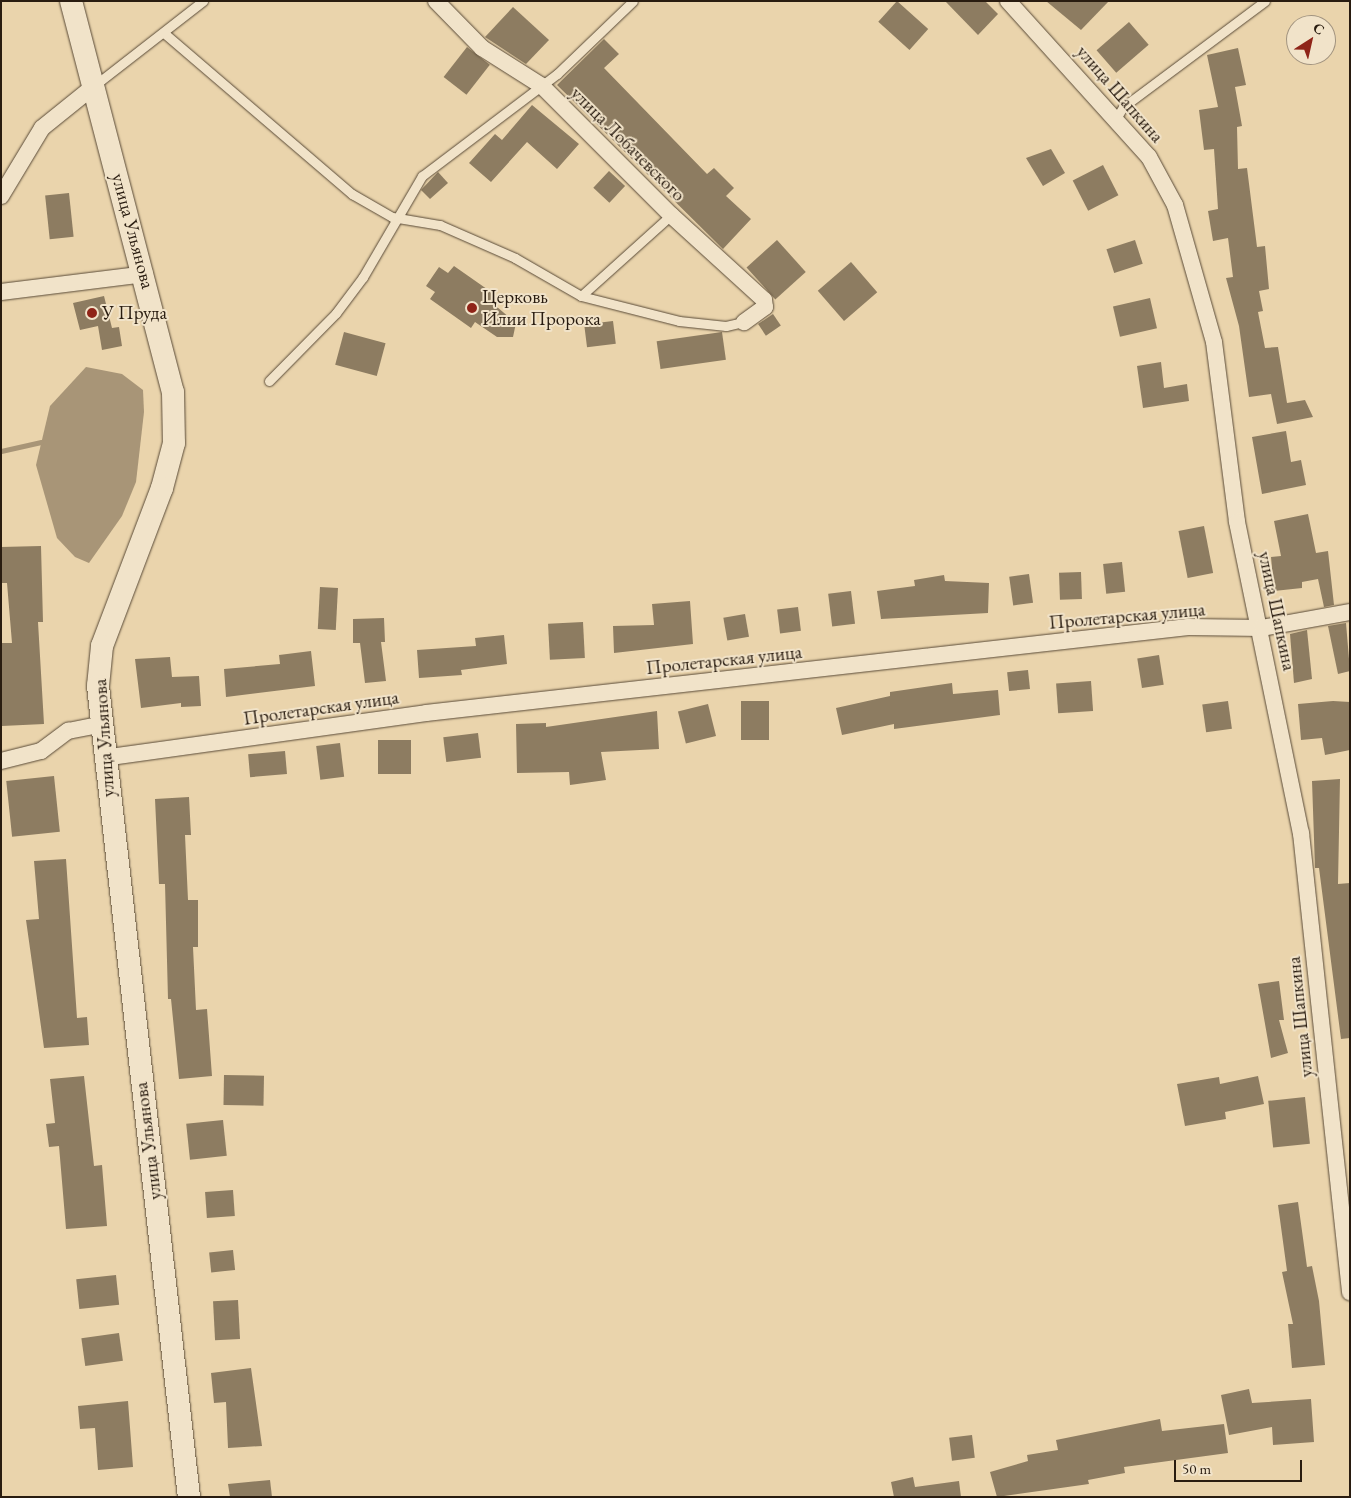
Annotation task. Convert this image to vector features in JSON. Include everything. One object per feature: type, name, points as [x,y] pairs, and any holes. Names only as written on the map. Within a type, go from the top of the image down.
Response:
[{"type":"main road","name":"улица Ульянова","points":[[71,1],[145,274],[173,392],[174,444],[162,488],[102,646],[98,686],[103,758],[189,1497]]},
{"type":"street","name":"улица Лобачевского","points":[[436,1],[482,48],[542,86],[671,216],[764,300],[765,307],[744,322]]},
{"type":"street","name":"улица Шапкина","points":[[1008,1],[1117,117],[1150,156],[1175,205],[1214,342],[1237,522],[1262,628],[1301,833],[1350,1292]]},
{"type":"street","points":[[1,196],[42,128],[94,86]]},
{"type":"street","points":[[1,292],[145,274]]},
{"type":"street","name":"Пролетарская улица","points":[[103,758],[426,713],[1188,627],[1262,628],[1350,612]]},
{"type":"street","points":[[1,761],[41,751],[68,731],[100,725]]},
{"type":"lane","points":[[94,86],[203,1]]},
{"type":"lane","points":[[269,381],[336,313],[400,219],[422,176],[542,86],[633,1]]},
{"type":"lane","points":[[1117,117],[1123,107],[1265,1]]},
{"type":"lane","points":[[164,33],[352,194],[400,219],[440,225],[515,258],[581,296],[679,321],[726,326],[744,322]]},
{"type":"lane","points":[[581,296],[671,216]]},
{"type":"shaded area","points":[[86,367],[122,374],[143,390],[144,412],[136,482],[122,516],[89,563],[75,557],[57,538],[36,465],[50,406]]},
{"type":"building","points":[[897,1],[928,29],[909,50],[878,22]]},
{"type":"building","points":[[945,1],[985,1],[998,14],[978,35]]},
{"type":"building","points":[[1046,1],[1109,1],[1081,30]]},
{"type":"building","points":[[513,7],[549,40],[526,64],[485,37]]},
{"type":"building","points":[[1129,22],[1149,45],[1116,73],[1097,50]]},
{"type":"building","points":[[604,39],[619,54],[604,68],[707,174],[714,168],[734,188],[726,196],[751,219],[723,249],[557,85]]},
{"type":"building","points":[[467,47],[490,65],[466,95],[444,77]]},
{"type":"building","points":[[1238,48],[1246,85],[1235,87],[1242,126],[1237,127],[1238,169],[1247,168],[1257,247],[1265,246],[1269,289],[1259,291],[1263,311],[1258,312],[1265,348],[1278,347],[1287,403],[1305,400],[1313,417],[1277,424],[1271,394],[1249,397],[1239,326],[1226,278],[1233,277],[1228,238],[1213,241],[1208,211],[1218,209],[1214,149],[1204,150],[1199,110],[1218,107],[1207,55]]},
{"type":"building","points":[[532,105],[579,144],[557,169],[527,142],[491,182],[469,163],[495,134],[502,140]]},
{"type":"building","points":[[1051,149],[1065,173],[1043,186],[1026,158]]},
{"type":"building","points":[[1103,165],[1118,195],[1088,211],[1073,180]]},
{"type":"building","points":[[609,171],[625,186],[609,203],[593,188]]},
{"type":"building","points":[[438,172],[448,183],[430,199],[421,190]]},
{"type":"building","points":[[69,193],[74,237],[50,239],[45,196]]},
{"type":"building","points":[[777,240],[806,272],[775,299],[747,267]]},
{"type":"building","points":[[1135,240],[1143,264],[1114,273],[1106,249]]},
{"type":"building","points":[[851,262],[877,292],[844,321],[818,291]]},
{"type":"building","name":"Церковь Илии Пророка","points":[[454,266],[494,294],[490,301],[516,323],[513,337],[497,337],[475,322],[471,328],[430,299],[435,292],[426,286],[439,267],[448,273]]},
{"type":"building","name":"У Пруда","points":[[104,296],[112,328],[119,327],[122,346],[102,350],[98,326],[80,330],[73,303]]},
{"type":"building","points":[[1150,298],[1157,328],[1120,337],[1113,307]]},
{"type":"building","points":[[773,314],[781,326],[766,336],[758,324]]},
{"type":"building","points":[[613,321],[616,344],[587,347],[584,325]]},
{"type":"building","points":[[344,332],[386,343],[377,376],[335,365]]},
{"type":"building","points":[[722,332],[726,360],[661,369],[657,341]]},
{"type":"building","points":[[1161,362],[1164,388],[1187,384],[1189,401],[1143,408],[1137,366]]},
{"type":"building","points":[[1286,431],[1291,462],[1301,460],[1306,485],[1262,494],[1252,437]]},
{"type":"building","points":[[1308,514],[1316,553],[1328,551],[1334,605],[1324,607],[1318,579],[1302,582],[1302,588],[1274,591],[1271,557],[1281,556],[1274,521]]},
{"type":"building","points":[[1204,526],[1213,573],[1188,578],[1178,531]]},
{"type":"building","points":[[41,546],[43,622],[38,622],[44,724],[2,726],[1,643],[12,643],[7,583],[1,583],[1,547]]},
{"type":"building","points":[[1122,562],[1125,592],[1106,594],[1103,564]]},
{"type":"building","points":[[1081,572],[1082,599],[1060,600],[1059,573]]},
{"type":"building","points":[[1029,574],[1033,603],[1013,606],[1009,577]]},
{"type":"building","points":[[944,575],[945,581],[989,583],[988,613],[881,619],[877,591],[915,586],[914,580]]},
{"type":"building","points":[[320,587],[338,588],[336,630],[318,629]]},
{"type":"building","points":[[851,591],[855,624],[832,627],[828,594]]},
{"type":"building","points":[[690,601],[693,644],[614,653],[613,626],[654,625],[652,604]]},
{"type":"building","points":[[798,607],[801,631],[780,633],[777,610]]},
{"type":"building","points":[[745,614],[749,637],[727,640],[723,618]]},
{"type":"building","points":[[384,618],[385,642],[381,642],[386,681],[365,683],[360,643],[353,643],[353,619]]},
{"type":"building","points":[[583,622],[585,658],[550,660],[548,624]]},
{"type":"building","points":[[1346,623],[1350,671],[1338,674],[1328,626]]},
{"type":"building","points":[[1307,630],[1312,679],[1294,683],[1290,634]]},
{"type":"building","points":[[504,635],[507,664],[461,670],[462,675],[419,678],[417,650],[476,646],[475,638]]},
{"type":"building","points":[[311,651],[315,686],[226,697],[224,669],[280,664],[279,655]]},
{"type":"building","points":[[1159,655],[1164,685],[1142,688],[1137,658]]},
{"type":"building","points":[[170,657],[172,677],[199,676],[201,706],[181,707],[181,703],[141,708],[135,659]]},
{"type":"building","points":[[1028,670],[1030,689],[1009,691],[1007,672]]},
{"type":"building","points":[[1091,681],[1093,711],[1058,713],[1056,683]]},
{"type":"building","points":[[952,683],[953,694],[998,690],[1000,715],[894,729],[894,724],[842,735],[836,708],[890,696],[890,692]]},
{"type":"building","points":[[741,701],[769,701],[769,740],[741,740]]},
{"type":"building","points":[[1228,701],[1232,729],[1206,732],[1202,705]]},
{"type":"building","points":[[1333,701],[1350,702],[1350,750],[1325,755],[1322,738],[1301,740],[1298,704]]},
{"type":"building","points":[[708,704],[716,736],[686,744],[678,711]]},
{"type":"building","points":[[657,711],[659,749],[601,752],[606,780],[570,785],[569,772],[517,773],[516,724],[546,723],[546,727]]},
{"type":"building","points":[[478,733],[481,758],[446,762],[443,737]]},
{"type":"building","points":[[378,740],[411,740],[411,774],[378,774]]},
{"type":"building","points":[[340,743],[344,777],[320,780],[316,746]]},
{"type":"building","points":[[285,751],[287,774],[250,777],[248,754]]},
{"type":"building","points":[[54,776],[60,832],[12,837],[6,781]]},
{"type":"building","points":[[1340,779],[1338,884],[1350,883],[1350,1038],[1341,1039],[1319,868],[1315,868],[1312,781]]},
{"type":"building","points":[[189,797],[191,835],[185,835],[188,900],[198,900],[198,947],[193,947],[196,1010],[207,1009],[212,1076],[179,1079],[171,999],[168,999],[165,884],[159,884],[155,799]]},
{"type":"building","points":[[66,859],[77,1018],[87,1017],[89,1045],[44,1048],[26,920],[39,919],[34,861]]},
{"type":"building","points":[[1279,981],[1284,1020],[1279,1020],[1288,1053],[1271,1058],[1258,984]]},
{"type":"building","points":[[224,1075],[264,1076],[263,1106],[223,1105]]},
{"type":"building","points":[[84,1076],[94,1166],[102,1165],[107,1226],[66,1229],[59,1146],[49,1147],[46,1124],[55,1123],[50,1079]]},
{"type":"building","points":[[1258,1076],[1264,1104],[1225,1112],[1226,1119],[1185,1126],[1177,1084],[1219,1077],[1220,1084]]},
{"type":"building","points":[[1305,1097],[1310,1144],[1273,1148],[1268,1101]]},
{"type":"building","points":[[223,1120],[227,1156],[190,1160],[186,1124]]},
{"type":"building","points":[[233,1190],[235,1216],[207,1218],[205,1192]]},
{"type":"building","points":[[1298,1202],[1307,1267],[1312,1266],[1319,1301],[1325,1365],[1292,1368],[1288,1324],[1293,1324],[1282,1272],[1287,1271],[1278,1205]]},
{"type":"building","points":[[233,1250],[235,1270],[211,1272],[209,1253]]},
{"type":"building","points":[[116,1275],[119,1305],[79,1309],[76,1279]]},
{"type":"building","points":[[238,1300],[240,1339],[215,1340],[213,1301]]},
{"type":"building","points":[[119,1333],[123,1361],[85,1366],[81,1338]]},
{"type":"building","points":[[251,1368],[262,1446],[228,1448],[226,1402],[214,1403],[211,1373]]},
{"type":"building","points":[[1249,1389],[1252,1403],[1311,1399],[1314,1442],[1273,1445],[1272,1427],[1229,1435],[1221,1395]]},
{"type":"building","points":[[128,1401],[133,1467],[98,1470],[95,1428],[80,1429],[78,1406]]},
{"type":"building","points":[[1160,1419],[1162,1431],[1224,1424],[1228,1453],[1124,1467],[1125,1473],[1088,1480],[1089,1484],[997,1497],[990,1472],[1028,1461],[1027,1455],[1058,1450],[1056,1440]]},
{"type":"building","points":[[972,1435],[975,1458],[952,1461],[949,1438]]},
{"type":"building","points":[[913,1477],[915,1487],[959,1481],[961,1497],[894,1497],[891,1482]]},
{"type":"building","points":[[270,1480],[272,1497],[230,1497],[228,1484]]},
{"type":"waterway","points":[[1,451],[41,442]]},
{"type":"place","name":"Церковь Илии Пророка","points":[[472,308]]},
{"type":"place","name":"У Пруда","points":[[92,313]]}]
